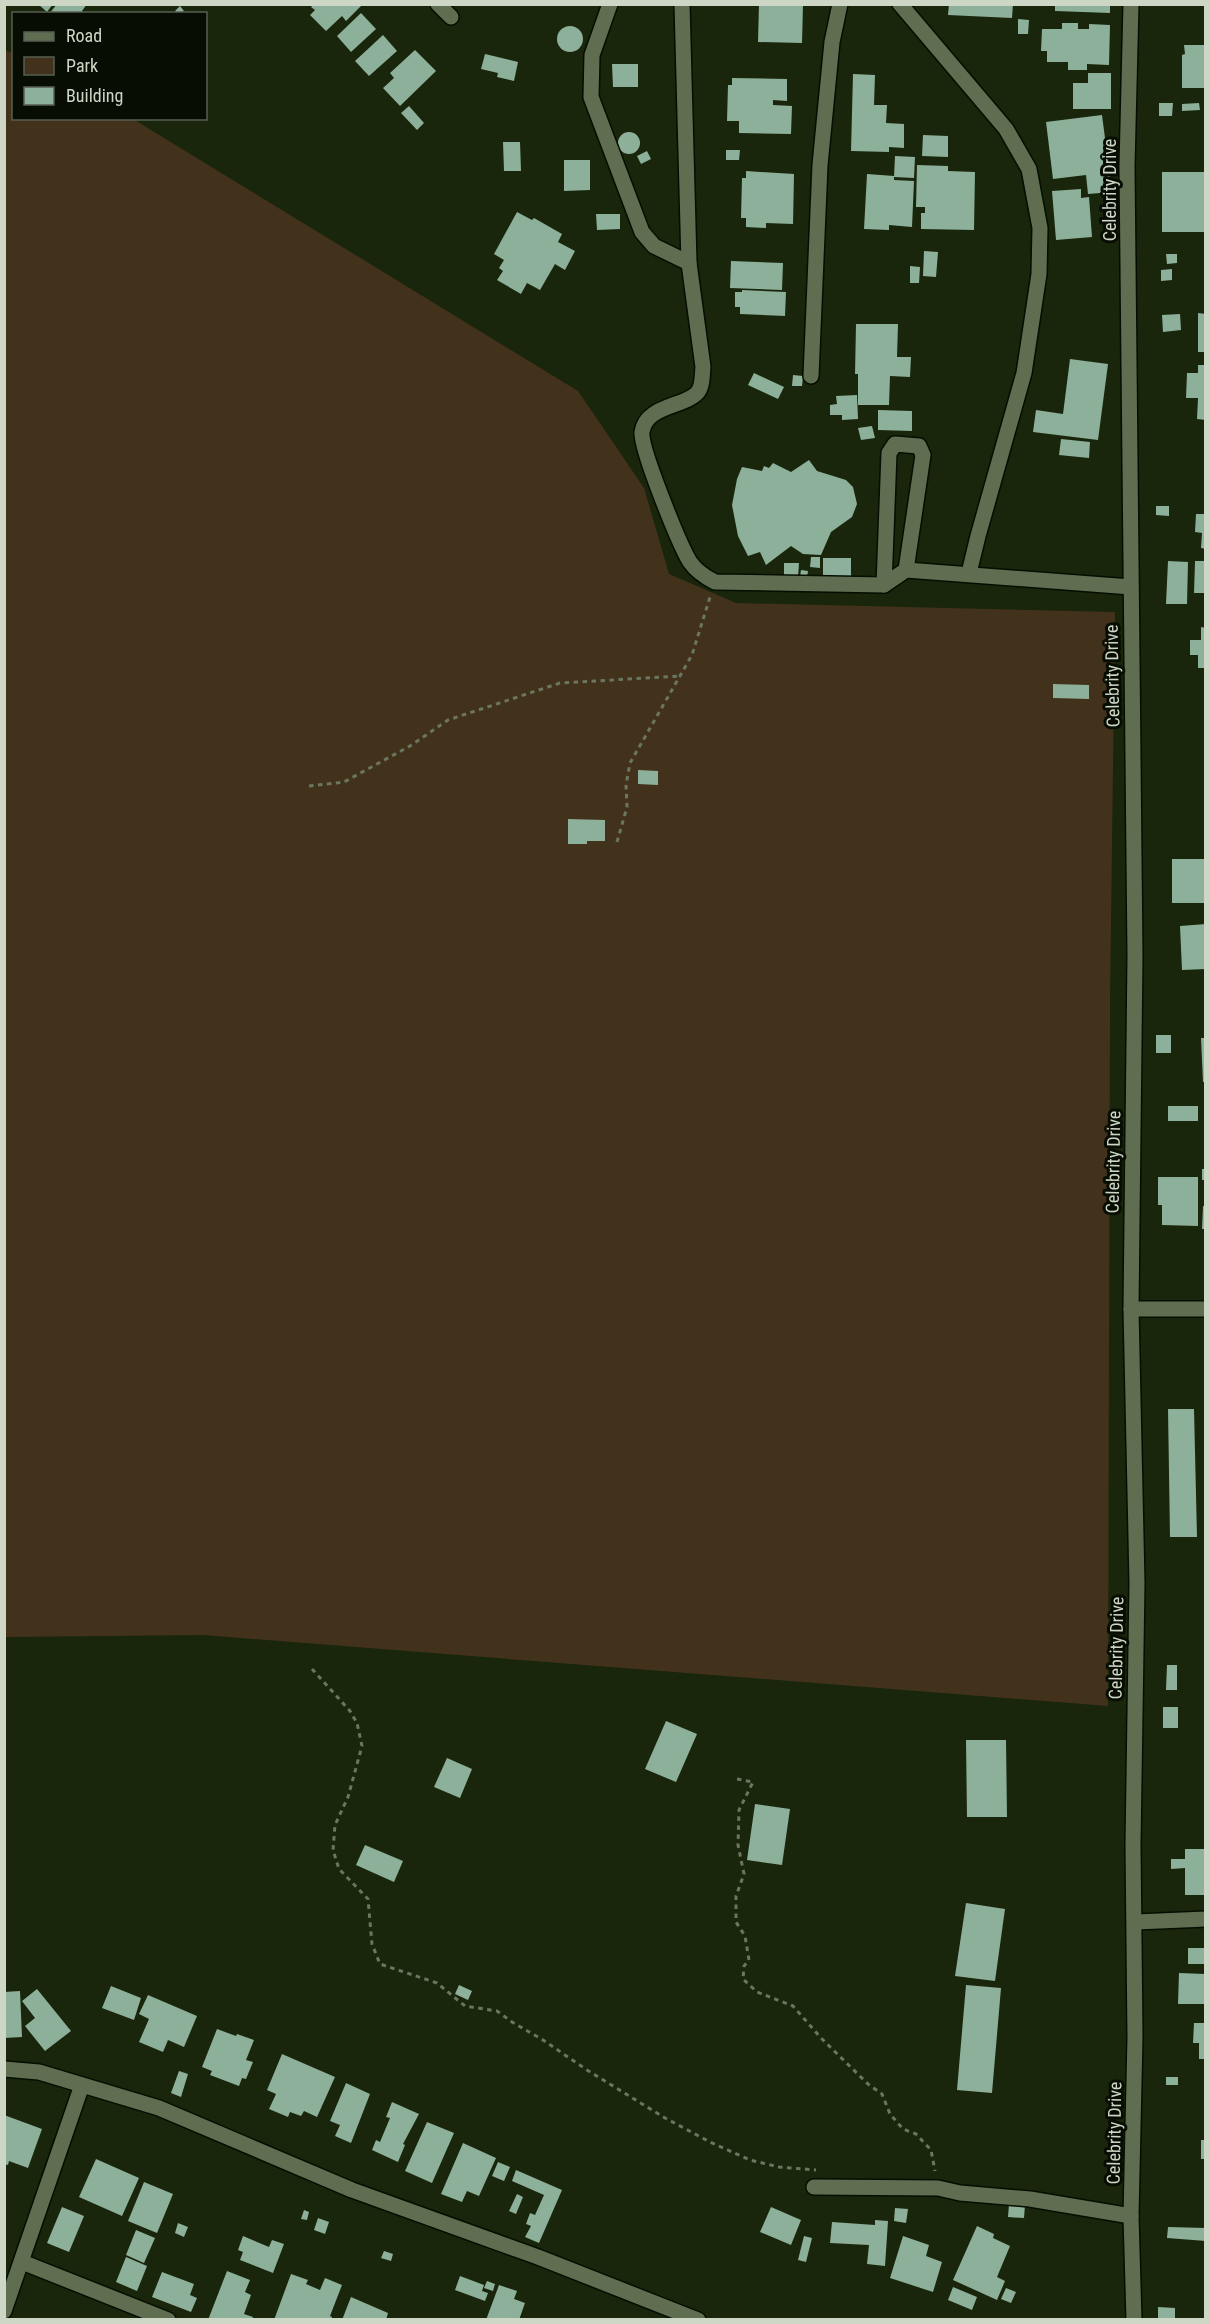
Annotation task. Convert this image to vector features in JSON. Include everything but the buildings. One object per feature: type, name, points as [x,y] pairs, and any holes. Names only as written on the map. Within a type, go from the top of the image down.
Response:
[{"type":"street","points":[[438,4],[451,17]]},
{"type":"street","points":[[610,4],[592,56],[591,97],[642,232],[654,246],[689,263]]},
{"type":"street","points":[[682,4],[689,263],[702,381],[696,394],[649,418],[642,433],[653,478],[690,562],[702,575],[715,582],[884,585],[906,570],[969,573],[1131,588]]},
{"type":"street","points":[[811,376],[820,165],[832,42],[840,4]]},
{"type":"street","points":[[900,4],[1006,129],[1029,169],[1040,228],[1039,274],[1024,373],[969,573]]},
{"type":"street","name":"Celebrity Drive","points":[[1131,4],[1127,166],[1135,956],[1131,1309],[1137,1583],[1133,1844],[1136,2037],[1131,2216],[1134,2319]]},
{"type":"street","points":[[884,585],[889,453],[895,444],[919,446],[923,455],[906,570]]},
{"type":"street","points":[[1131,1309],[1206,1309]]},
{"type":"street","points":[[1136,1922],[1206,1919]]},
{"type":"street","points":[[4,2068],[39,2072],[159,2108],[352,2190],[698,2319]]},
{"type":"street","points":[[4,2311],[82,2085]]},
{"type":"street","points":[[814,2187],[938,2188],[960,2193],[1030,2199],[1131,2216]]},
{"type":"street","points":[[22,2262],[168,2319]]},
{"type":"path","points":[[617,842],[627,807],[626,785],[630,763],[692,656],[715,582]]},
{"type":"path","points":[[309,786],[344,782],[410,746],[448,720],[560,683],[681,676]]},
{"type":"path","points":[[312,1669],[350,1711],[357,1723],[362,1746],[348,1797],[335,1825],[333,1850],[339,1869],[368,1899],[372,1944],[380,1964],[437,1983],[465,2006],[497,2011],[586,2070],[665,2118],[710,2142],[750,2160],[779,2168],[814,2169],[824,2173]]},
{"type":"path","points":[[737,1779],[753,1782],[739,1810],[738,1845],[744,1874],[736,1896],[736,1922],[745,1936],[749,1960],[744,1966],[743,1979],[756,1992],[793,2006],[820,2038],[868,2085],[882,2094],[890,2114],[903,2129],[916,2134],[931,2150],[938,2188]]},
{"type":"green space","points":[[4,50],[12,53],[12,120],[135,120],[578,391],[644,488],[669,574],[736,603],[1115,612],[1110,1000],[1108,1706],[203,1635],[5,1637]]}]
